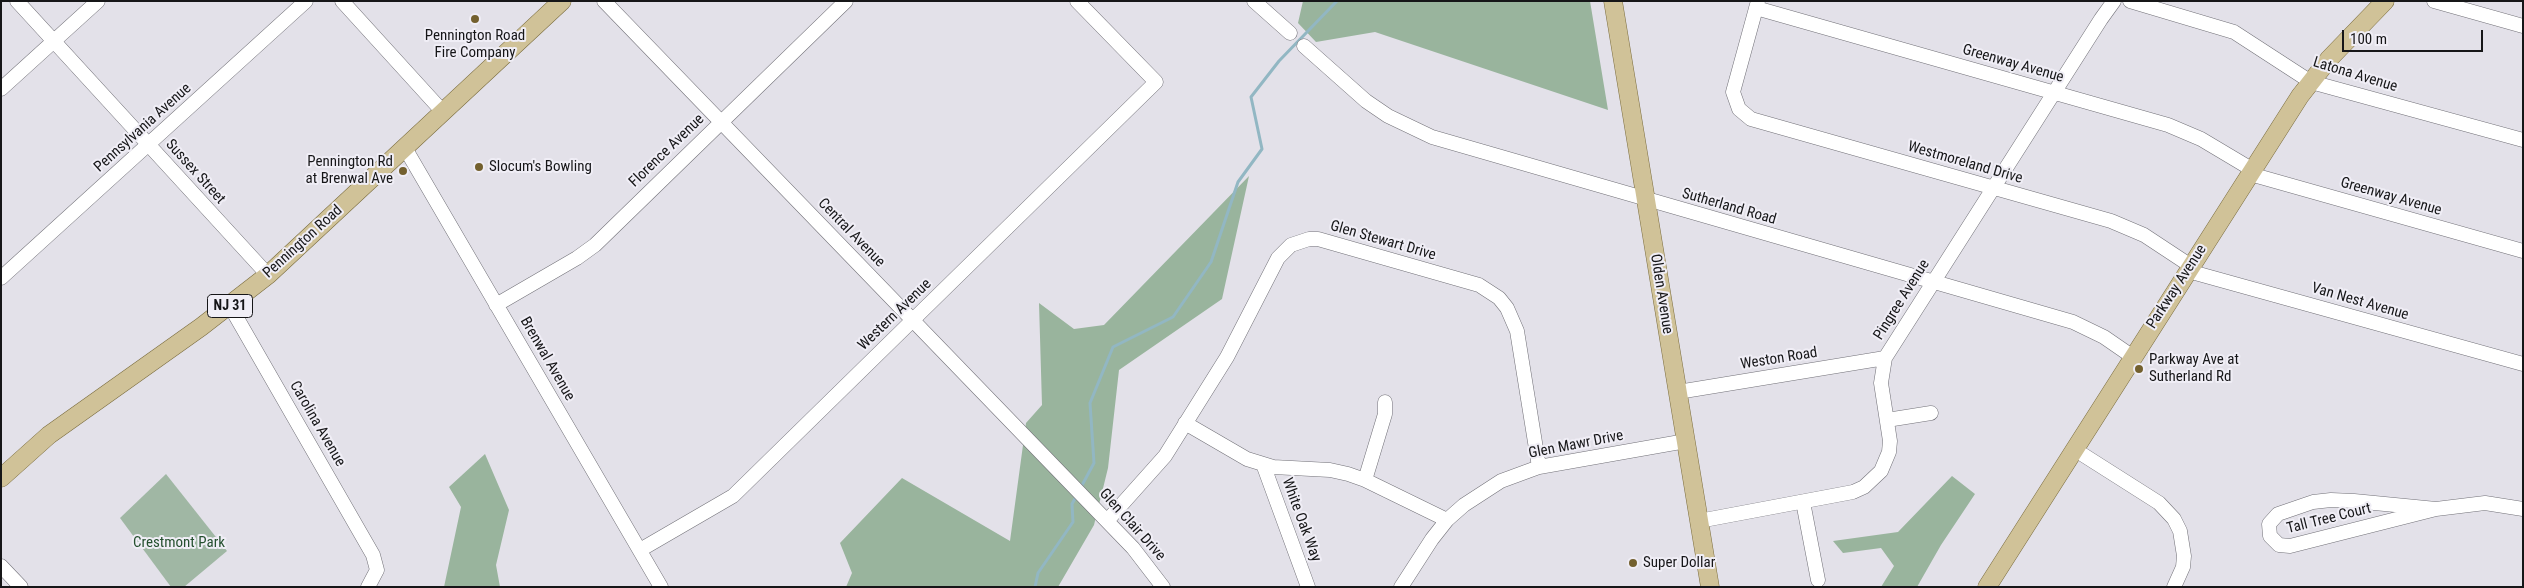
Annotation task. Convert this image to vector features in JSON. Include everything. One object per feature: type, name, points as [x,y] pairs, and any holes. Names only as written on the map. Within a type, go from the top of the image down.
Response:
[{"type":"main road","name":"Pennington Road","points":[[1,478],[49,435],[230,306],[268,275],[562,1]]},
{"type":"main road","name":"Olden Avenue","points":[[1613,1],[1710,587]]},
{"type":"main road","name":"Parkway Avenue","points":[[1987,587],[2251,172],[2311,82],[2350,36],[2385,1]]},
{"type":"street","name":"Sussex Street","points":[[17,1],[268,275]]},
{"type":"street","points":[[1,89],[98,1]]},
{"type":"street","name":"Pennsylvania Avenue","points":[[1,278],[306,1]]},
{"type":"street","points":[[342,1],[442,112]]},
{"type":"street","name":"Central Avenue","points":[[604,1],[1078,490]]},
{"type":"street","name":"Florence Avenue","points":[[496,305],[584,253],[846,1]]},
{"type":"street","name":"Western Avenue","points":[[640,550],[733,496],[1156,82],[1077,1]]},
{"type":"street","points":[[1254,1],[1290,34]]},
{"type":"street","name":"Pingree Avenue","points":[[1699,521],[1853,492],[1874,480],[1881,471],[1889,452],[1887,420],[1881,383],[1885,358],[2114,1]]},
{"type":"street","name":"Latona Avenue","points":[[2130,1],[2234,32],[2311,82],[2523,140]]},
{"type":"street","points":[[2434,1],[2523,26]]},
{"type":"street","name":"Greenway Avenue","points":[[1757,4],[2182,130],[2201,138],[2251,172],[2523,251]]},
{"type":"street","name":"Westmoreland Drive","points":[[1757,4],[1734,84],[1734,96],[1738,108],[1752,119],[2125,226],[2144,235],[2190,268]]},
{"type":"street","name":"Sutherland Road","points":[[1304,46],[1366,101],[1388,116],[1424,133],[1932,283],[2073,322],[2104,337],[2133,357]]},
{"type":"street","name":"Brenwal Avenue","points":[[405,148],[661,587]]},
{"type":"street","name":"Glen Stewart Drive","points":[[1107,521],[1153,472],[1232,349],[1278,258],[1291,245],[1299,241],[1318,240],[1479,285],[1499,298],[1507,308],[1517,331],[1539,467]]},
{"type":"street","name":"Van Nest Avenue","points":[[2190,268],[2523,364]]},
{"type":"street","name":"Carolina Avenue","points":[[230,306],[375,558],[377,570],[375,578],[368,587]]},
{"type":"street","name":"Weston Road","points":[[1678,392],[1885,358]]},
{"type":"street","points":[[1365,480],[1385,414],[1385,402]]},
{"type":"street","points":[[1887,420],[1931,413]]},
{"type":"street","points":[[1186,423],[1229,450],[1263,464],[1290,469],[1330,470],[1365,480],[1448,520]]},
{"type":"street","name":"Glen Mawr Drive","points":[[1401,587],[1432,539],[1448,520],[1484,491],[1520,473],[1539,467],[1686,441]]},
{"type":"street","points":[[2074,449],[2159,503],[2174,519],[2180,531],[2184,556],[2183,567],[2174,587]]},
{"type":"street","name":"White Oak Way","points":[[1263,464],[1308,587]]},
{"type":"street","name":"Glen Clair Drive","points":[[1078,490],[1141,557],[1163,587]]},
{"type":"street","name":"Tall Tree Court","points":[[2436,509],[2354,500],[2313,502],[2278,514],[2273,518],[2269,529],[2274,542],[2286,547],[2436,509],[2485,504],[2523,509]]},
{"type":"street","points":[[1803,502],[1818,580]]},
{"type":"street","points":[[1,566],[21,587]]},
{"type":"green space","points":[[1303,1],[1590,1],[1608,110],[1375,32],[1316,42],[1298,23]]},
{"type":"green space","points":[[1249,176],[1222,299],[1119,370],[1108,468],[1094,525],[1058,587],[846,587],[852,573],[840,543],[902,478],[1010,541],[1026,423],[1042,405],[1039,303],[1074,329],[1104,325]]},
{"type":"green space","points":[[485,454],[509,510],[496,565],[500,587],[444,587],[461,507],[449,487]]},
{"type":"green space","name":"Crestmont Park","points":[[166,474],[227,551],[184,587],[171,587],[120,518]]},
{"type":"green space","points":[[1952,476],[1975,494],[1941,545],[1917,587],[1881,587],[1894,566],[1881,548],[1843,553],[1833,541],[1898,532]]},
{"type":"waterway","points":[[1080,489],[1094,463],[1090,403],[1113,347],[1173,317],[1211,262],[1238,182],[1262,149],[1251,97],[1279,61],[1337,1]]},
{"type":"waterway","points":[[1035,587],[1038,573],[1073,522],[1072,504],[1077,495]]},
{"type":"place","name":"Pennington Road Fire Company","points":[[475,19]]},
{"type":"place","name":"Slocum's Bowling","points":[[479,167]]},
{"type":"place","name":"Pennington Rd at Brenwal Ave","points":[[403,171]]},
{"type":"place","name":"Parkway Ave at Sutherland Rd","points":[[2139,369]]},
{"type":"place","name":"Super Dollar","points":[[1633,563]]}]
